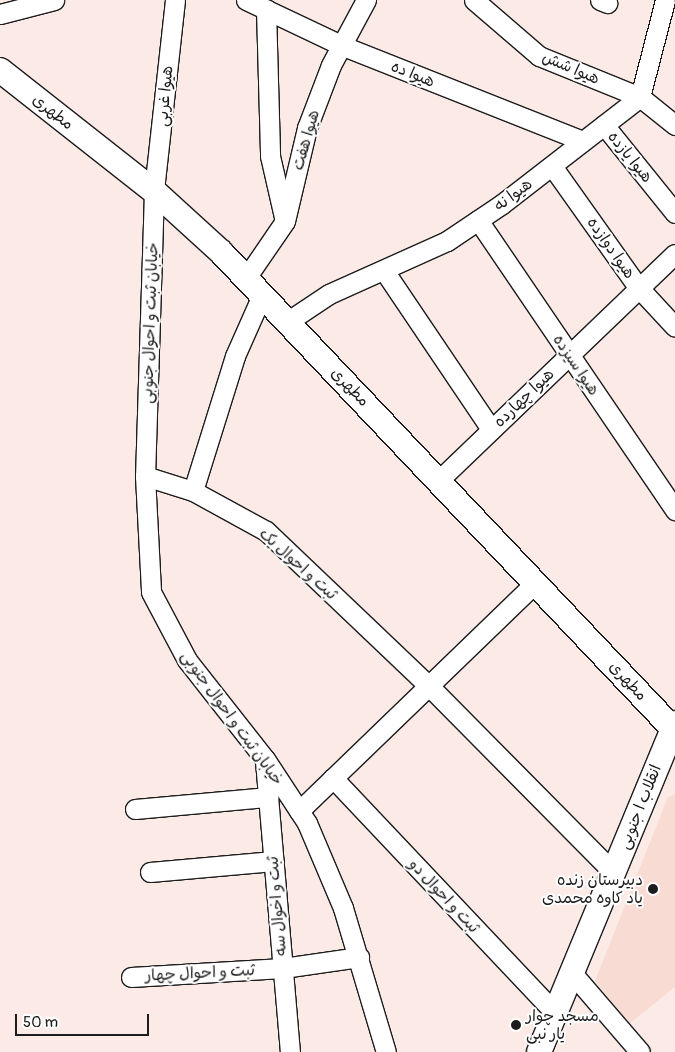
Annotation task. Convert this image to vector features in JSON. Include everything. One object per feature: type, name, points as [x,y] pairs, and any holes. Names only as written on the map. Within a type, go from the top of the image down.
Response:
[{"type":"main road","name":"مطهری","points":[[0,70],[154,191],[246,278],[674,728]]},
{"type":"main road","name":"انقلاب ا جنوبی","points":[[539,1052],[674,728]]},
{"type":"street","points":[[0,14],[54,0]]},
{"type":"street","name":"هیوا غربی","points":[[154,191],[175,0]]},
{"type":"street","name":"هیوا ده","points":[[246,0],[343,46],[583,141]]},
{"type":"street","name":"هیوا هفت","points":[[246,278],[285,221],[307,128],[331,65],[343,46],[366,0]]},
{"type":"street","name":"هیوا شش","points":[[474,0],[539,56],[640,97],[675,124]]},
{"type":"street","points":[[640,97],[665,0]]},
{"type":"street","points":[[266,10],[270,156],[285,221]]},
{"type":"street","name":"هیوا نه","points":[[287,322],[329,294],[385,272],[447,241],[552,166],[640,97]]},
{"type":"street","name":"هیوا یازده","points":[[604,125],[675,213]]},
{"type":"street","name":"هیوا دوازده","points":[[552,166],[638,287],[675,327]]},
{"type":"street","name":"خیابان ثبت و احوال جنوبی","points":[[154,191],[146,476],[151,592],[187,660],[265,760],[299,811],[343,908],[386,1052]]},
{"type":"street","name":"هیوا سیزده","points":[[478,220],[675,510]]},
{"type":"street","name":"هیوا چهارده","points":[[438,480],[638,287],[675,254]]},
{"type":"street","points":[[385,272],[491,429]]},
{"type":"street","points":[[193,491],[235,356],[262,295]]},
{"type":"street","name":"ثبت و احوال یک","points":[[146,476],[193,491],[266,531],[428,686],[613,872]]},
{"type":"street","points":[[299,811],[535,583]]},
{"type":"street","name":"ثبت و اخوال سه","points":[[265,760],[290,1052]]},
{"type":"street","name":"ثبت و احوال دو","points":[[333,778],[555,1013]]},
{"type":"street","points":[[135,810],[268,797]]},
{"type":"street","points":[[150,872],[274,861]]},
{"type":"street","name":"ثبت و احوال چهار","points":[[131,977],[282,968],[359,957]]},
{"type":"street","points":[[572,973],[640,1052]]},
{"type":"shaded area","name":"دبیرستان زنده یاد کاوه محمدی","points":[[675,795],[675,987],[630,1023],[595,981],[668,797]]},
{"type":"place","name":"دبیرستان زنده یاد کاوه محمدی","points":[[653,889]]},
{"type":"place","name":"مسجد چوار یار نبی","points":[[516,1025]]}]
